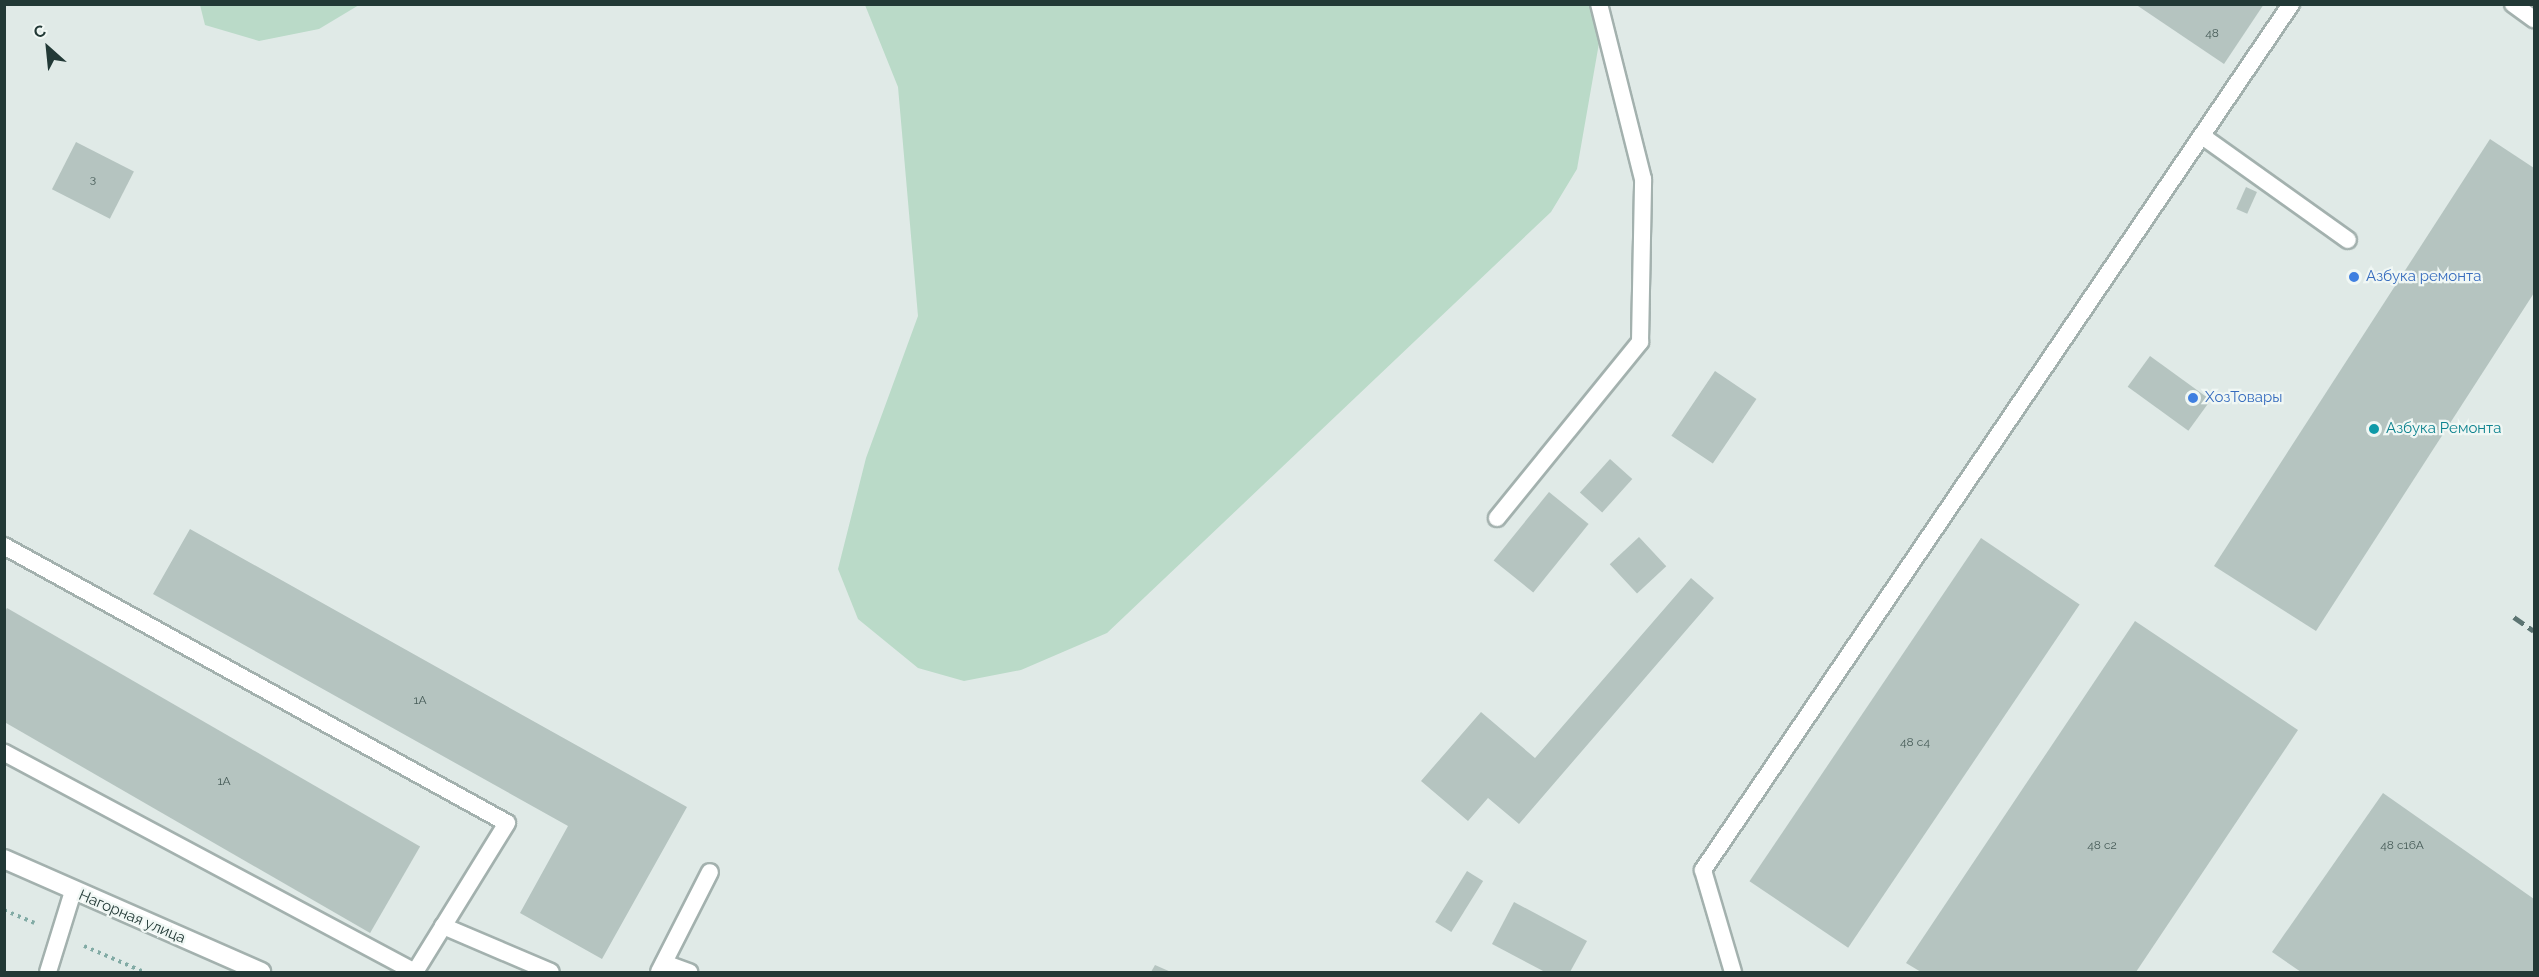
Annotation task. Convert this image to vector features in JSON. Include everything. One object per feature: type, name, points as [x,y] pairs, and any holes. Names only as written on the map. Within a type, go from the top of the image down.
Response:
[{"type":"street","name":"Нагорная улица","points":[[4,859],[261,972]]},
{"type":"lane","points":[[1497,518],[1640,342],[1642,179],[1599,4]]},
{"type":"lane","points":[[1733,972],[1703,870],[2291,4]]},
{"type":"lane","points":[[2513,4],[2535,19]]},
{"type":"lane","points":[[2202,136],[2348,240]]},
{"type":"lane","points":[[4,546],[507,823],[415,972],[4,753]]},
{"type":"lane","points":[[689,972],[661,968],[710,872]]},
{"type":"lane","points":[[48,972],[73,891]]},
{"type":"lane","points":[[443,926],[551,972]]},
{"type":"green space","points":[[200,4],[359,5],[319,29],[259,41],[205,25]]},
{"type":"green space","points":[[865,5],[1596,5],[1602,26],[1577,169],[1551,212],[1107,633],[1021,670],[964,681],[918,668],[858,619],[838,569],[866,458],[918,316],[898,87]]},
{"type":"building","points":[[2135,4],[2264,4],[2224,64]]},
{"type":"building","name":"Азбука Ремонта","points":[[2490,139],[2534,168],[2534,293],[2316,631],[2214,566]]},
{"type":"building","points":[[76,142],[134,172],[110,219],[52,189]]},
{"type":"building","points":[[2246,187],[2257,192],[2247,214],[2236,209]]},
{"type":"building","points":[[2150,356],[2211,400],[2188,431],[2128,387]]},
{"type":"building","points":[[1715,371],[1756,399],[1713,464],[1671,436]]},
{"type":"building","points":[[1610,459],[1632,479],[1602,513],[1580,492]]},
{"type":"building","points":[[1549,492],[1589,524],[1533,592],[1494,560]]},
{"type":"building","points":[[190,529],[687,807],[602,959],[520,913],[568,826],[153,594]]},
{"type":"building","points":[[1639,537],[1666,566],[1637,594],[1610,564]]},
{"type":"building","points":[[1981,538],[2080,605],[1848,948],[1749,881]]},
{"type":"building","points":[[1691,578],[1714,598],[1519,824],[1488,798],[1468,821],[1421,781],[1481,712],[1535,758]]},
{"type":"building","points":[[7,608],[420,846],[370,933],[4,722],[4,613]]},
{"type":"building","points":[[2135,621],[2298,730],[2136,972],[1921,972],[1906,963]]},
{"type":"building","points":[[2383,793],[2534,899],[2534,972],[2301,972],[2272,952]]},
{"type":"building","points":[[1467,871],[1483,881],[1451,932],[1435,922]]},
{"type":"building","points":[[1514,902],[1587,941],[1570,972],[1545,972],[1492,944]]},
{"type":"building","points":[[1155,965],[1171,972],[1151,972]]},
{"type":"railway","points":[[2514,617],[2534,631]]},
{"type":"place","name":"Азбука ремонта","points":[[2354,277]]},
{"type":"place","name":"ХозТовары","points":[[2193,398]]},
{"type":"place","name":"Азбука Ремонта","points":[[2374,429]]}]
